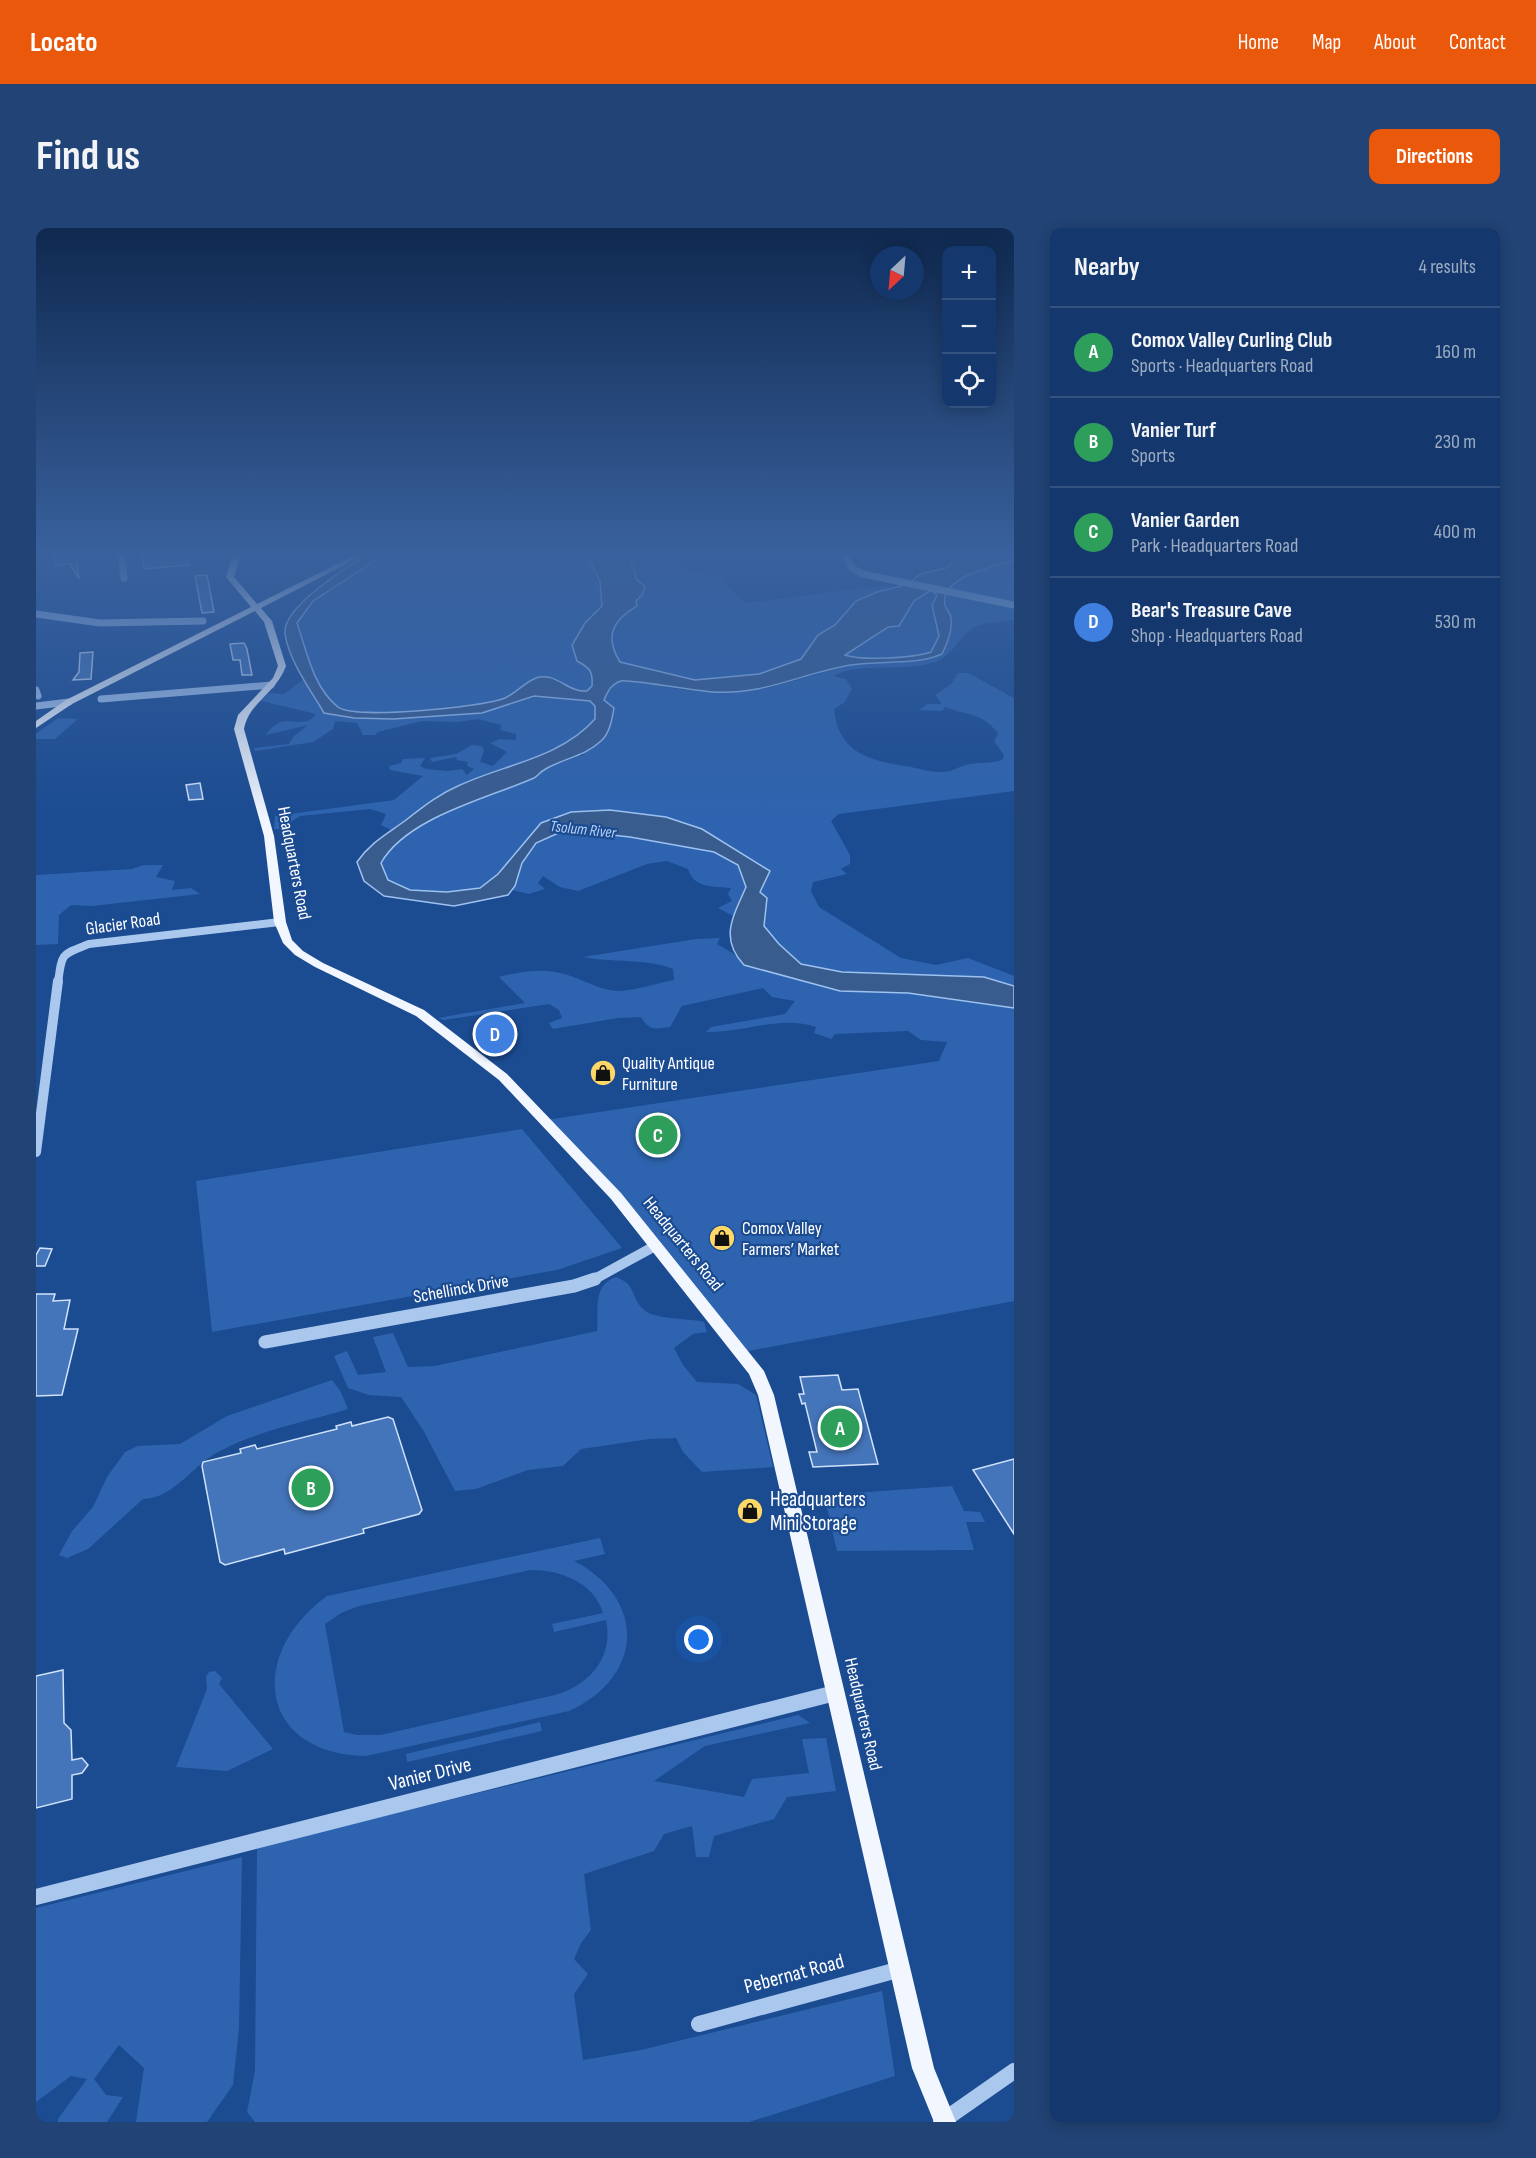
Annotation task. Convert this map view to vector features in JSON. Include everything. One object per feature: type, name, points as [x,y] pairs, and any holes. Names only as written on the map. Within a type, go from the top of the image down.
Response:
[{"type":"main road","points":[[38,724],[69,702],[185,642]]},
{"type":"main road","name":"Headquarters Road","points":[[275,642],[282,666],[271,685],[242,715],[239,729],[269,836],[280,922],[287,941],[299,953],[420,1013],[476,1054],[546,1119],[616,1196],[756,1371],[766,1395],[923,2068],[943,2121]]},
{"type":"main road","points":[[36,707],[44,713],[38,724]]},
{"type":"street","points":[[102,699],[271,685]]},
{"type":"street","points":[[36,707],[69,702]]},
{"type":"street","name":"Glacier Road","points":[[36,1152],[61,960],[65,953],[89,944],[280,922]]},
{"type":"street","points":[[36,1060],[47,1059]]},
{"type":"street","name":"Schellinck Drive","points":[[265,1342],[574,1286],[594,1280],[654,1246]]},
{"type":"street","name":"Vanier Drive","points":[[36,1897],[835,1693]]},
{"type":"street","name":"Pebernat Road","points":[[699,2024],[901,1969]]},
{"type":"street","points":[[943,2121],[1014,2071]]},
{"type":"shaded area","points":[[303,642],[581,642],[577,661],[590,671],[592,686],[587,691],[580,691],[549,677],[543,677],[536,678],[505,698],[492,702],[420,711],[349,711],[338,707],[322,690]]},
{"type":"shaded area","points":[[613,642],[813,642],[801,659],[759,674],[695,680],[620,662]]},
{"type":"shaded area","points":[[864,642],[936,642],[931,652],[912,656],[863,658],[845,655]]},
{"type":"shaded area","points":[[958,642],[946,656],[935,662],[910,667],[857,669],[833,676],[846,679],[852,689],[845,702],[834,709],[842,737],[850,746],[871,758],[927,771],[950,771],[974,763],[1002,760],[1004,755],[994,741],[998,734],[981,718],[945,707],[942,711],[919,710],[927,704],[942,704],[935,695],[951,684],[958,673],[968,673],[1014,698],[1014,791],[839,814],[831,821],[850,855],[850,864],[841,869],[847,874],[813,882],[811,891],[819,907],[901,958],[936,965],[968,958],[1014,976],[1014,986],[984,977],[842,972],[801,964],[779,944],[764,926],[767,898],[759,892],[769,871],[683,822],[571,812],[481,888],[447,892],[410,890],[387,880],[381,863],[393,847],[409,834],[450,811],[533,778],[553,765],[583,755],[609,687],[623,680],[692,691],[744,691],[768,688],[850,665],[932,658],[944,644]]},
{"type":"shaded area","points":[[304,679],[324,713],[354,718],[393,719],[482,713],[534,696],[590,701],[595,706],[595,719],[567,742],[551,750],[455,787],[391,830],[381,825],[386,814],[370,809],[300,816],[292,821],[288,829],[274,829],[275,816],[394,800],[423,776],[390,770],[389,766],[401,763],[403,759],[425,758],[420,766],[426,769],[447,771],[462,769],[467,775],[474,769],[467,766],[468,762],[457,760],[456,757],[432,762],[430,758],[456,754],[472,745],[482,746],[484,751],[480,762],[493,766],[507,752],[490,743],[500,739],[516,740],[516,734],[500,730],[501,725],[478,719],[458,722],[422,721],[378,732],[375,735],[363,735],[357,723],[335,721],[333,729],[313,742],[255,751],[254,748],[289,744],[294,736],[308,725],[266,735],[279,723],[305,722],[316,714],[261,701],[269,693],[284,694]]},
{"type":"shaded area","points":[[58,718],[78,719],[55,739],[36,739],[36,734]]},
{"type":"shaded area","points":[[565,829],[629,836],[707,850],[726,857],[738,865],[746,887],[733,916],[718,908],[732,901],[728,894],[731,888],[700,883],[695,880],[688,869],[667,861],[647,864],[578,891],[560,887],[543,876],[538,883],[545,889],[529,894],[512,890],[522,863],[536,843]]},
{"type":"shaded area","points":[[144,865],[163,865],[156,877],[175,881],[172,890],[191,888],[200,894],[92,906],[71,905],[59,915],[58,944],[36,945],[36,875],[132,869]]},
{"type":"shaded area","points":[[720,938],[717,944],[734,954],[744,965],[840,991],[908,993],[1014,1008],[1014,1301],[743,1352],[546,1120],[939,1061],[947,1042],[921,1040],[908,1031],[835,1034],[831,1039],[814,1033],[816,1027],[789,1023],[706,1032],[711,1027],[785,1014],[795,1001],[772,997],[763,988],[682,1006],[670,1027],[660,1028],[650,1027],[641,1017],[618,1018],[553,1029],[549,1023],[562,1018],[559,1010],[549,1004],[444,1020],[438,1018],[525,1003],[499,977],[519,973],[557,972],[614,991],[674,980],[673,969],[662,966],[583,957],[696,939]]},
{"type":"shaded area","points":[[522,1129],[622,1248],[557,1270],[212,1332],[196,1181]]},
{"type":"shaded area","points":[[616,1277],[630,1287],[639,1304],[648,1313],[704,1322],[707,1332],[693,1334],[674,1348],[683,1365],[697,1382],[738,1384],[756,1395],[773,1467],[702,1472],[683,1452],[676,1438],[650,1439],[581,1449],[563,1466],[528,1470],[476,1489],[455,1491],[423,1430],[401,1397],[369,1395],[348,1388],[334,1356],[347,1351],[358,1375],[386,1372],[373,1337],[393,1333],[408,1367],[435,1366],[597,1331],[600,1292],[608,1281]]},
{"type":"shaded area","points":[[332,1380],[341,1392],[348,1409],[251,1437],[220,1451],[165,1493],[143,1499],[88,1549],[67,1558],[59,1555],[72,1531],[93,1507],[107,1477],[125,1452],[138,1446],[180,1444],[227,1416]]},
{"type":"shaded area","points":[[952,1486],[964,1511],[980,1512],[985,1522],[966,1522],[974,1550],[837,1551],[824,1495]]},
{"type":"shaded area","points":[[600,1538],[605,1554],[574,1561],[598,1577],[615,1596],[624,1616],[627,1638],[623,1659],[612,1679],[594,1696],[569,1711],[366,1756],[330,1751],[303,1738],[285,1720],[276,1697],[276,1672],[284,1645],[301,1619],[327,1596]],"holes":[[[531,1570],[564,1575],[574,1580],[592,1593],[599,1602],[603,1613],[552,1624],[554,1632],[606,1620],[608,1634],[606,1646],[602,1658],[588,1677],[555,1695],[381,1735],[357,1735],[344,1732],[325,1624],[341,1613],[359,1606]]]},
{"type":"shaded area","points":[[215,1671],[222,1678],[219,1684],[273,1749],[227,1771],[176,1767],[207,1689],[206,1677],[209,1672]]},
{"type":"shaded area","points":[[798,1715],[810,1723],[705,1746],[654,1781],[744,1797],[752,1779],[809,1773],[802,1739],[826,1738],[836,1791],[787,1797],[774,1819],[714,1836],[709,1857],[696,1857],[692,1826],[664,1834],[654,1851],[584,1874],[591,1930],[581,1943],[574,1959],[588,1974],[574,1994],[583,2060],[641,2050],[882,1991],[895,2076],[749,2122],[255,2122],[247,2112],[255,2071],[257,1847]]},
{"type":"shaded area","points":[[540,1722],[542,1731],[407,1762],[406,1754]]},
{"type":"shaded area","points":[[242,1857],[239,2028],[233,2085],[207,2122],[136,2122],[144,2068],[119,2045],[94,2079],[106,2095],[123,2097],[107,2122],[58,2122],[87,2079],[71,2076],[36,2102],[36,1908]]},
{"type":"water","name":"Tsolum River","points":[[303,642],[322,690],[338,707],[349,711],[392,712],[492,702],[505,698],[536,678],[543,677],[549,677],[580,691],[587,691],[592,686],[591,673],[588,668],[577,661],[572,645],[574,642],[613,642],[620,662],[695,680],[759,674],[801,659],[813,642],[864,642],[845,655],[888,658],[931,652],[936,642],[947,642],[942,654],[931,658],[851,665],[750,690],[712,692],[648,683],[618,682],[610,688],[604,700],[614,708],[607,734],[594,746],[551,766],[534,778],[429,821],[393,847],[381,863],[388,880],[410,890],[447,892],[480,888],[498,874],[541,823],[571,812],[610,810],[666,817],[702,829],[770,871],[760,892],[767,898],[764,926],[779,944],[801,964],[842,972],[984,977],[1014,986],[1014,1008],[908,993],[840,991],[744,965],[736,955],[730,936],[733,918],[746,887],[738,865],[714,852],[630,837],[565,830],[536,843],[522,863],[515,886],[508,895],[454,906],[384,896],[364,881],[357,862],[374,844],[452,789],[532,759],[566,743],[595,719],[595,706],[590,701],[534,696],[482,713],[393,719],[354,718],[324,713],[301,675],[287,644]]},
{"type":"building","points":[[244,643],[252,675],[242,675],[240,660],[233,660],[230,644]]},
{"type":"building","points":[[93,652],[91,679],[73,680],[79,672],[80,653]]},
{"type":"building","points":[[200,783],[203,799],[189,800],[186,785]]},
{"type":"building","points":[[505,1024],[512,1040],[485,1044],[478,1028]]},
{"type":"building","points":[[40,1248],[52,1249],[45,1266],[36,1266],[36,1255]]},
{"type":"building","points":[[36,1294],[55,1294],[53,1301],[70,1300],[64,1329],[78,1329],[62,1395],[36,1396]]},
{"type":"building","points":[[838,1375],[842,1390],[858,1389],[878,1464],[813,1467],[809,1452],[817,1452],[805,1403],[802,1404],[799,1394],[804,1394],[800,1377]]},
{"type":"building","points":[[388,1417],[393,1419],[422,1510],[419,1514],[363,1529],[364,1533],[285,1554],[284,1549],[225,1565],[220,1562],[203,1462],[241,1453],[240,1449],[255,1445],[257,1449],[337,1429],[336,1426],[351,1422],[352,1426]]},
{"type":"building","points":[[1014,1459],[1014,1534],[973,1470]]},
{"type":"building","points":[[63,1670],[64,1723],[71,1730],[72,1760],[82,1758],[88,1765],[82,1773],[72,1775],[72,1799],[36,1808],[36,1676]]},
{"type":"place","name":"Bear's Treasure Cave","points":[[495,1034]]},
{"type":"place","name":"Quality Antique Furniture","points":[[603,1073]]},
{"type":"place","name":"Vanier Garden","points":[[658,1135]]},
{"type":"place","name":"Comox Valley Farmers’ Market","points":[[722,1238]]},
{"type":"place","name":"Comox Valley Curling Club","points":[[840,1428]]},
{"type":"place","name":"Vanier Turf","points":[[311,1488]]},
{"type":"place","name":"Headquarters Mini Storage","points":[[750,1511]]}]
